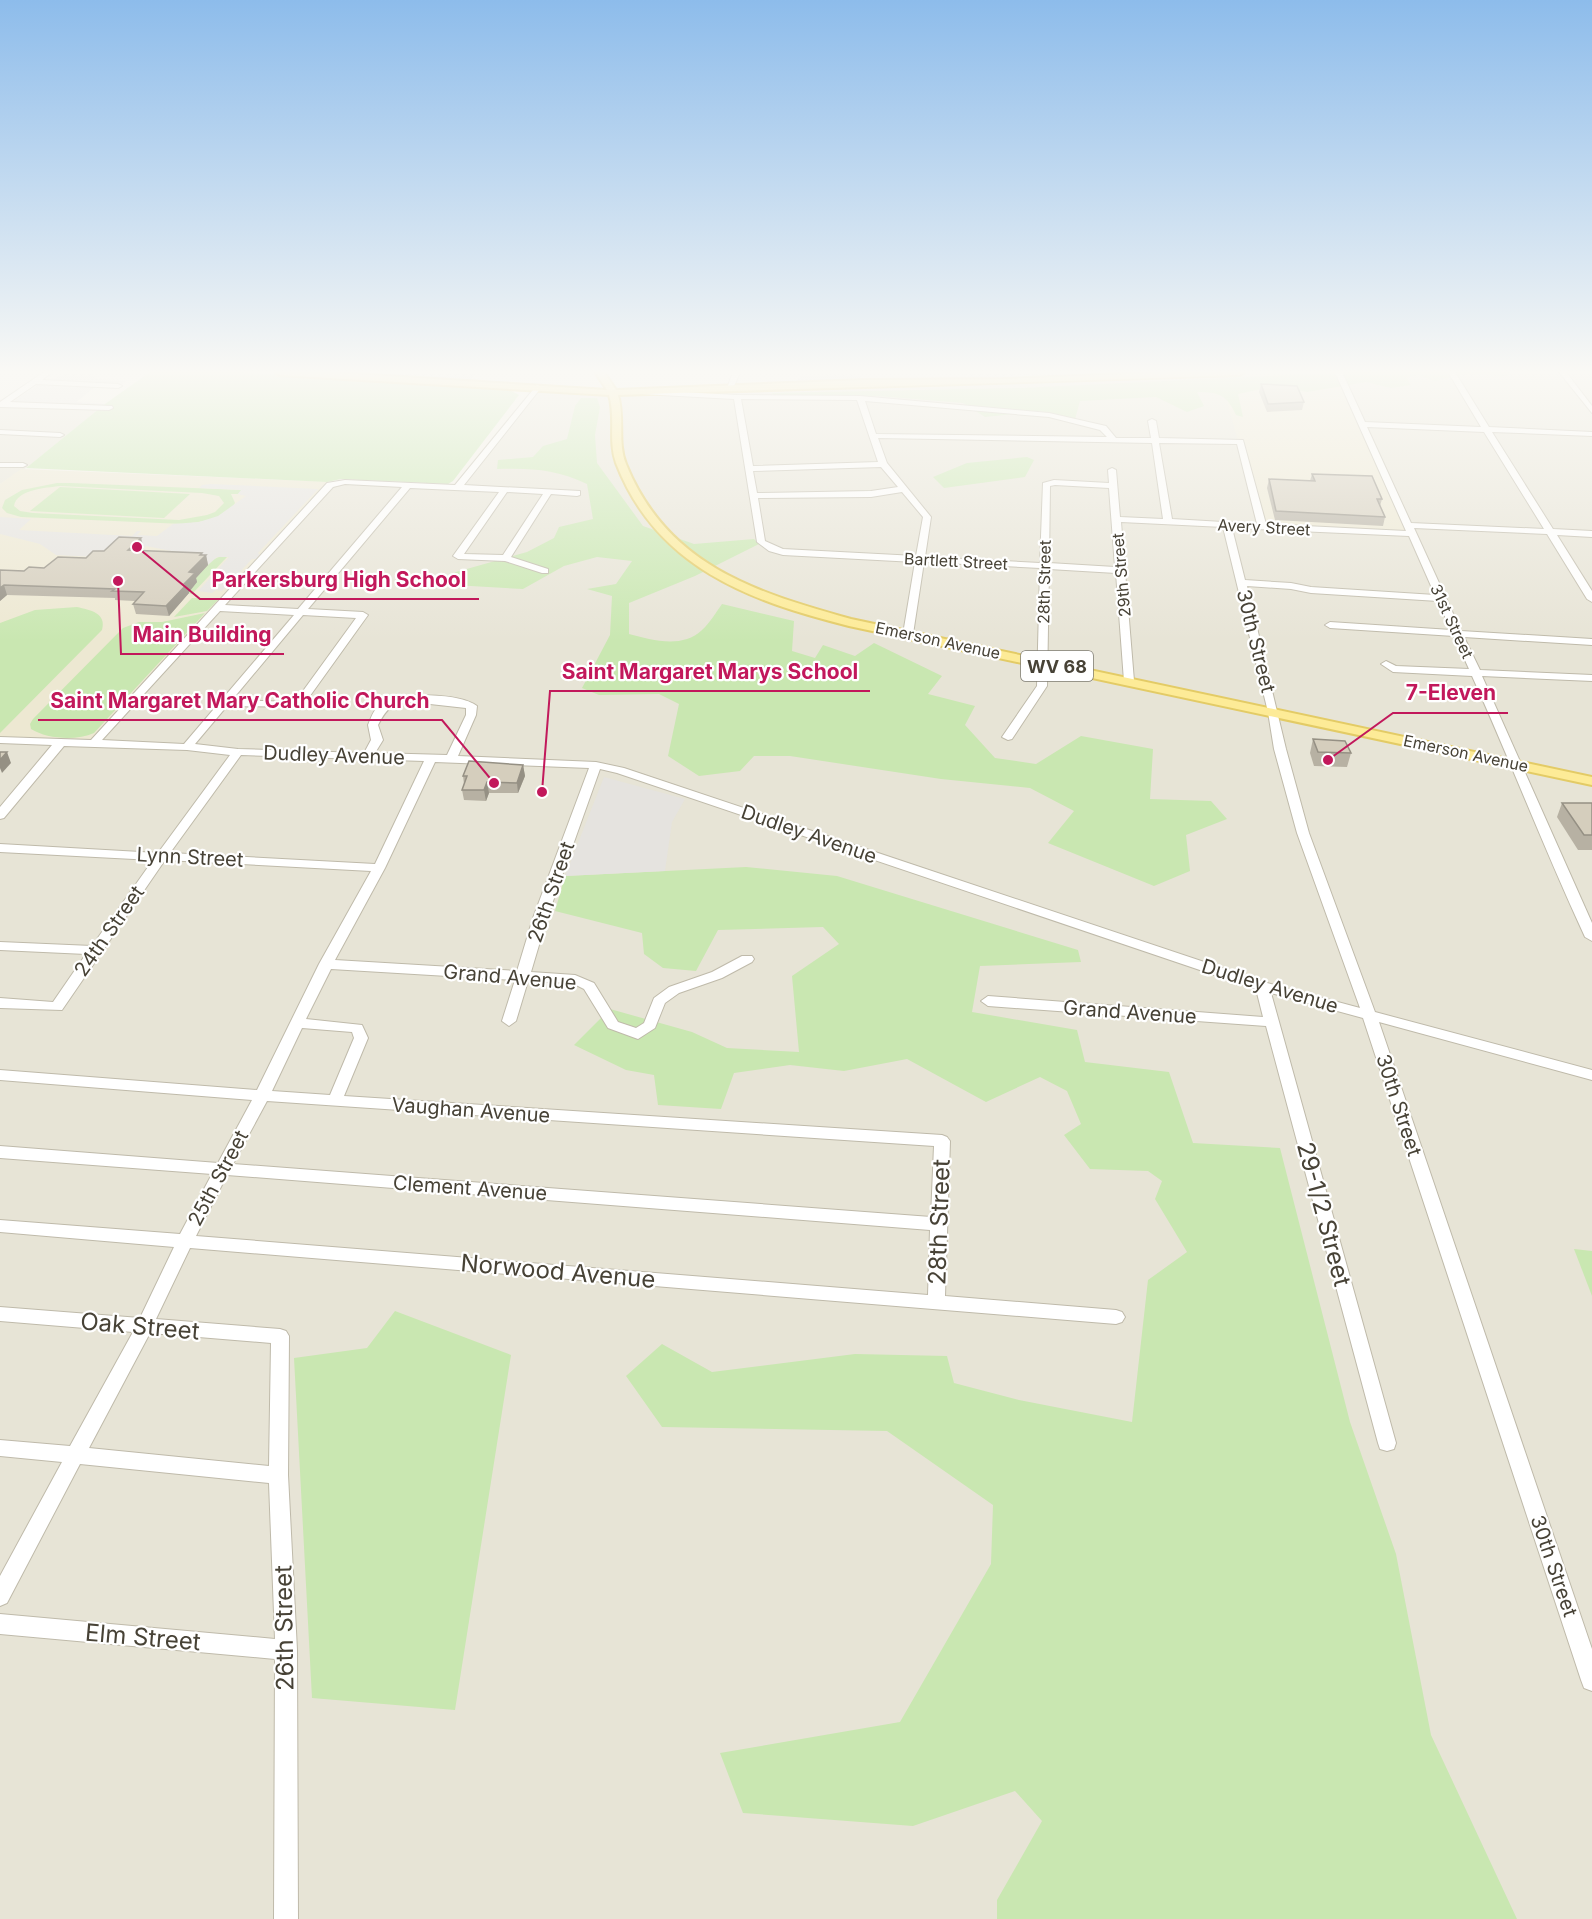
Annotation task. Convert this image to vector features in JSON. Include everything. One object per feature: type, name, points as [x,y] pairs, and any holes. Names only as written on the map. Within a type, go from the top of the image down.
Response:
[{"type":"main road","name":"Emerson Avenue","points":[[621,462],[639,497],[675,547],[694,562],[748,591],[849,622],[1517,763],[1592,781]]},
{"type":"street","points":[[457,488],[478,462]]},
{"type":"street","points":[[747,462],[753,496],[871,494],[904,489]]},
{"type":"street","points":[[1158,462],[1168,522]]},
{"type":"street","points":[[1245,462],[1262,526]]},
{"type":"street","name":"31st Street","points":[[1379,462],[1517,763],[1556,860],[1592,937]]},
{"type":"street","points":[[1506,462],[1592,599]]},
{"type":"street","points":[[748,469],[883,464],[927,517],[908,634]]},
{"type":"street","points":[[0,465],[23,465]]},
{"type":"street","name":"29th Street","points":[[1112,470],[1129,681]]},
{"type":"street","points":[[93,744],[330,485],[345,482],[577,493]]},
{"type":"street","name":"28th Street","points":[[1008,737],[1042,686],[1046,485],[1054,482],[1114,486]]},
{"type":"street","points":[[187,747],[408,485]]},
{"type":"street","points":[[504,490],[458,556],[506,558],[546,571]]},
{"type":"street","points":[[506,558],[548,492]]},
{"type":"street","name":"Bartlett Street","points":[[753,496],[761,542],[772,549],[1120,570]]},
{"type":"street","name":"Avery Street","points":[[1116,519],[1227,525],[1592,534]]},
{"type":"street","name":"30th Street","points":[[1227,525],[1280,749],[1303,833],[1370,1017],[1592,1680]]},
{"type":"street","points":[[1241,583],[1441,598]]},
{"type":"street","points":[[218,608],[363,615],[298,705],[226,703]]},
{"type":"street","points":[[1330,625],[1592,642]]},
{"type":"street","points":[[1386,664],[1393,669],[1592,678]]},
{"type":"street","points":[[368,756],[377,740],[373,725],[383,707],[406,700],[452,701],[472,706],[471,715],[451,759]]},
{"type":"street","name":"Dudley Avenue","points":[[0,740],[187,747],[238,752],[596,765],[620,770],[1262,986],[1370,1017],[1592,1075]]},
{"type":"street","points":[[0,815],[60,743]]},
{"type":"street","name":"24th Street","points":[[0,1003],[57,1007],[94,950],[238,752]]},
{"type":"street","name":"25th Street","points":[[0,1596],[144,1327],[185,1239],[262,1095],[326,964],[379,868],[431,758]]},
{"type":"street","name":"26th Street","points":[[510,1021],[540,918],[596,765]]},
{"type":"street","name":"Lynn Street","points":[[0,848],[379,868]]},
{"type":"street","points":[[0,946],[94,950]]},
{"type":"street","name":"Grand Avenue","points":[[326,964],[575,979],[589,986],[612,1025],[638,1034],[650,1025],[659,1000],[674,990],[717,975],[747,959]]},
{"type":"street","name":"29-1/2 Street","points":[[1262,986],[1387,1443]]},
{"type":"street","name":"Grand Avenue","points":[[988,1001],[1272,1022]]},
{"type":"street","points":[[297,1023],[357,1028],[361,1038],[335,1101]]},
{"type":"street","name":"Vaughan Avenue","points":[[0,1075],[335,1101],[942,1142]]},
{"type":"street","name":"28th Street","points":[[936,1302],[942,1142]]},
{"type":"street","name":"Clement Avenue","points":[[0,1152],[939,1224]]},
{"type":"street","name":"Norwood Avenue","points":[[0,1226],[185,1239],[1116,1317]]},
{"type":"street","name":"Oak Street","points":[[0,1314],[280,1336]]},
{"type":"street","name":"26th Street","points":[[280,1336],[278,1475],[286,1650],[286,1919]]},
{"type":"street","points":[[0,1448],[278,1475]]},
{"type":"street","name":"Elm Street","points":[[0,1624],[286,1650]]},
{"type":"shaded area","points":[[0,462],[34,462],[26,468],[0,484]]},
{"type":"shaded area","points":[[478,462],[1592,462],[1592,1919],[0,1919],[0,740],[330,485],[338,483],[457,488]]},
{"type":"shaded area","points":[[1244,462],[1379,462],[1412,534],[1262,526]]},
{"type":"shaded area","points":[[21,469],[333,482],[93,744],[0,740],[0,484]]},
{"type":"shaded area","points":[[202,485],[318,489],[258,553],[260,555],[256,559],[252,559],[222,591],[216,590],[212,593],[198,591],[229,557],[217,557],[208,565],[202,565],[187,554],[146,546],[144,548],[116,546],[96,557],[56,555],[40,544],[0,534],[0,517],[31,519],[19,530],[132,536],[137,531],[141,531],[137,535],[157,536],[173,524],[199,522],[218,516],[246,496],[238,494],[241,490],[199,488]]},
{"type":"shaded area","points":[[604,777],[685,799],[672,822],[665,871],[565,876]]},
{"type":"green space","points":[[34,462],[468,462],[448,484],[341,479],[327,482],[26,468]]},
{"type":"green space","points":[[498,462],[597,462],[643,526],[694,544],[754,539],[759,544],[695,576],[629,603],[629,634],[667,641],[685,639],[694,636],[705,627],[722,604],[794,621],[792,651],[815,658],[823,645],[855,656],[874,643],[942,676],[928,694],[975,706],[965,725],[995,758],[1036,764],[1081,736],[1153,749],[1150,799],[1211,801],[1227,819],[1186,835],[1190,871],[1154,886],[1048,843],[1074,811],[1030,788],[941,779],[790,756],[754,756],[740,771],[699,776],[668,756],[679,704],[659,694],[599,695],[582,688],[610,635],[612,596],[587,589],[616,584],[632,561],[597,557],[564,566],[523,589],[453,585],[449,574],[527,552],[554,538],[559,527],[593,519],[587,484],[543,470],[497,469]]},
{"type":"green space","points":[[1033,462],[1025,477],[944,488],[933,477],[967,463]]},
{"type":"green space","points":[[57,483],[71,483],[242,490],[238,494],[231,494],[235,503],[225,513],[212,519],[184,524],[21,517],[7,513],[2,508],[5,500],[22,490]],"holes":[[[60,486],[202,493],[219,496],[224,503],[215,512],[179,520],[33,513],[20,511],[14,506],[16,500],[26,493]]]},
{"type":"green space","points":[[60,487],[190,494],[164,518],[30,511]]},
{"type":"green space","points":[[219,557],[227,557],[192,594],[187,593],[200,572]]},
{"type":"green space","points":[[192,598],[219,599],[207,611],[174,617]]},
{"type":"green space","points":[[77,607],[100,616],[103,624],[102,630],[0,733],[0,623],[35,610]]},
{"type":"green space","points":[[205,613],[94,733],[87,736],[62,738],[45,735],[31,729],[30,724],[33,719],[123,628],[139,622],[162,622]]},
{"type":"green space","points":[[746,867],[837,876],[1078,950],[1081,962],[980,966],[972,1012],[1077,1030],[1085,1062],[1169,1072],[1193,1143],[1280,1148],[1350,1422],[1396,1554],[1431,1735],[1517,1919],[997,1919],[997,1900],[1042,1821],[1015,1791],[913,1826],[743,1813],[720,1753],[900,1722],[991,1564],[993,1505],[887,1431],[662,1427],[626,1376],[662,1344],[712,1372],[855,1354],[947,1356],[954,1383],[1019,1400],[1132,1422],[1148,1280],[1187,1252],[1155,1199],[1162,1181],[1148,1171],[1090,1169],[1064,1135],[1081,1124],[1067,1091],[1040,1077],[986,1102],[907,1059],[844,1071],[790,1065],[734,1073],[721,1109],[658,1105],[654,1075],[626,1070],[574,1045],[610,1009],[692,1032],[727,1048],[799,1052],[792,976],[839,944],[823,927],[718,930],[696,971],[663,968],[644,954],[642,933],[555,911],[565,876]]},
{"type":"green space","points":[[1574,1249],[1592,1251],[1592,1296]]},
{"type":"green space","points":[[395,1311],[511,1355],[455,1710],[312,1698],[294,1358],[367,1348]]},
{"type":"building","points":[[1312,474],[1372,476],[1382,499],[1377,499],[1385,517],[1276,511],[1269,479],[1315,481]]},
{"type":"building","points":[[119,537],[141,538],[128,550],[206,555],[189,572],[195,573],[184,584],[187,584],[166,606],[133,604],[144,592],[4,585],[0,588],[0,570],[24,571],[29,567],[44,568],[58,557],[86,558],[93,551],[104,551]]},
{"type":"building","points":[[1313,739],[1345,741],[1351,753],[1318,752]]},
{"type":"building","points":[[0,752],[7,752],[0,760]]},
{"type":"building","points":[[469,761],[523,765],[517,783],[487,782],[484,790],[462,790],[467,776],[463,776]]},
{"type":"building","points":[[1562,803],[1592,803],[1592,835],[1584,835]]},
{"type":"place","name":"Parkersburg High School","points":[[137,547]]},
{"type":"place","name":"Main Building","points":[[118,581]]},
{"type":"place","name":"7-Eleven","points":[[1328,760]]},
{"type":"place","name":"Saint Margaret Mary Catholic Church","points":[[494,783]]},
{"type":"place","name":"Saint Margaret Marys School","points":[[542,792]]}]
